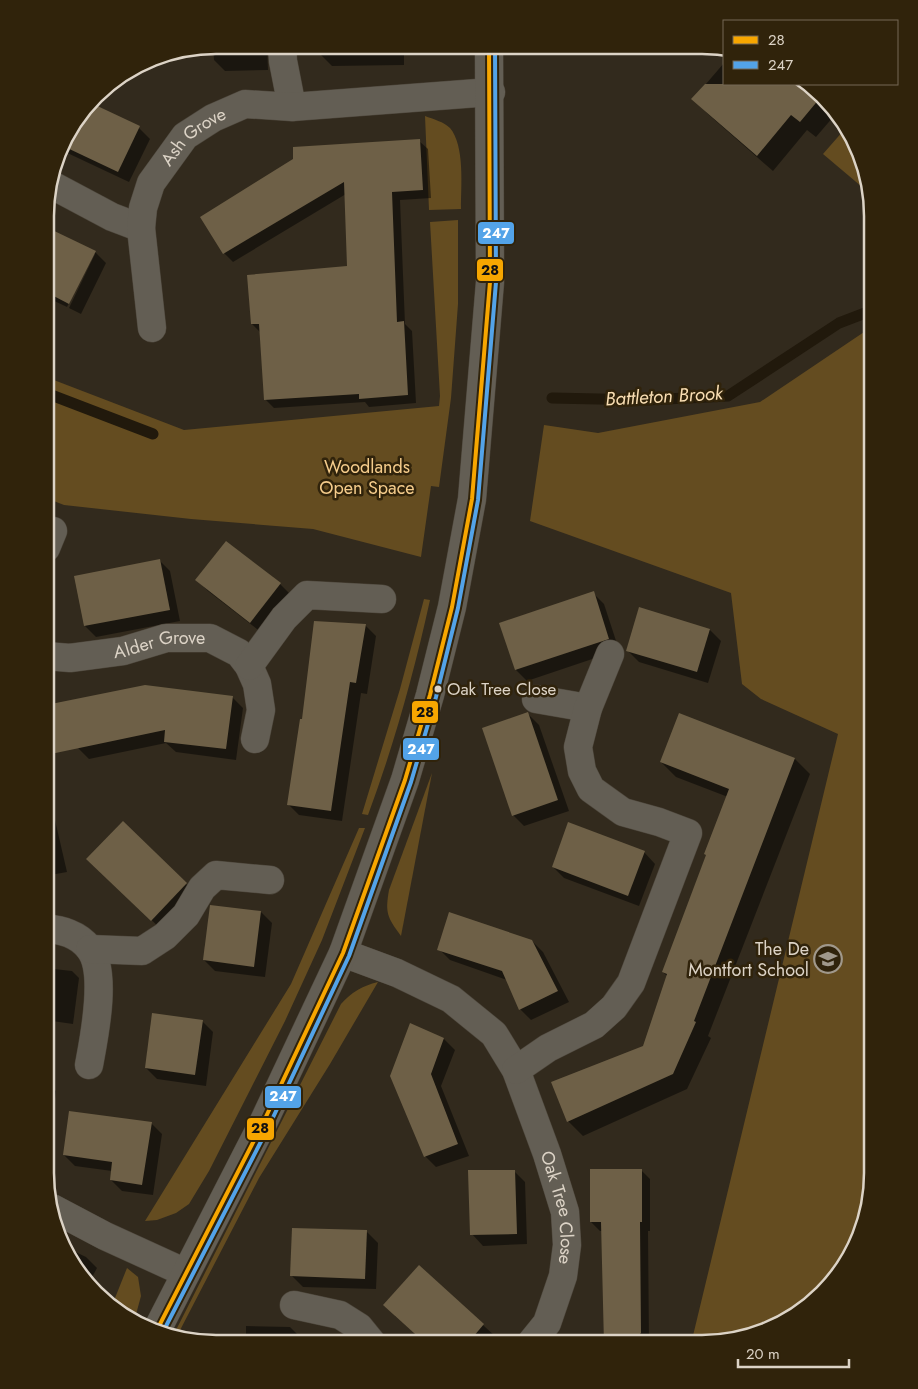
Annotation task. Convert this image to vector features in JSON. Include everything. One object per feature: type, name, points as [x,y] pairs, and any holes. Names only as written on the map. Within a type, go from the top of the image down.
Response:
[{"type":"street","points":[[283,54],[292,107]]},
{"type":"street","points":[[160,1325],[263,1123],[343,953],[405,780],[430,695],[452,607],[472,498],[490,282],[491,92],[489,54]]},
{"type":"street","name":"Ash Grove","points":[[152,328],[141,228],[143,208],[151,183],[185,136],[213,118],[245,104],[292,107],[491,92]]},
{"type":"street","points":[[56,187],[112,217],[141,228]]},
{"type":"street","points":[[249,666],[284,618],[307,595],[382,599]]},
{"type":"street","name":"Alder Grove","points":[[54,657],[70,658],[123,651],[166,638],[210,638],[239,654],[249,666],[257,684],[261,710],[255,739]]},
{"type":"street","points":[[516,1070],[548,1048],[594,1026],[614,1007],[631,983],[688,833],[659,822],[623,812],[591,789],[582,771],[578,747],[588,708],[610,654]]},
{"type":"street","points":[[536,699],[588,708]]},
{"type":"street","points":[[90,949],[142,951],[165,936],[186,916],[202,888],[216,875],[270,880]]},
{"type":"street","points":[[54,929],[72,934],[90,949],[97,968],[99,988],[95,1032],[89,1065]]},
{"type":"street","name":"Oak Tree Close","points":[[343,953],[397,973],[451,999],[494,1034],[516,1070],[547,1154],[565,1212],[567,1245],[563,1276],[547,1323],[537,1335]]},
{"type":"street","points":[[59,1212],[105,1236],[186,1273]]},
{"type":"street","points":[[294,1305],[340,1315],[359,1327],[366,1335]]},
{"type":"green space","points":[[425,116],[448,126],[455,136],[461,167],[461,209],[429,210]]},
{"type":"green space","points":[[842,133],[856,164],[861,186],[823,154]]},
{"type":"green space","name":"Woodlands Open Space","points":[[458,220],[458,304],[451,398],[439,487],[431,486],[421,557],[313,529],[191,519],[64,505],[54,501],[54,380],[184,430],[439,406],[430,222]]},
{"type":"green space","points":[[864,332],[864,1184],[856,1225],[848,1245],[831,1272],[817,1288],[783,1314],[754,1327],[713,1335],[693,1335],[838,734],[761,699],[742,684],[731,593],[530,521],[544,425],[598,433],[760,402]]},
{"type":"green space","points":[[424,599],[430,600],[403,709],[368,815],[362,814],[400,689]]},
{"type":"green space","points":[[432,773],[401,936],[388,914],[389,890]]},
{"type":"green space","points":[[359,828],[365,828],[322,940],[285,1021],[209,1171],[189,1204],[176,1213],[157,1220],[145,1221],[291,984]]},
{"type":"green space","points":[[378,982],[330,1064],[259,1178],[180,1331],[176,1330],[341,1004],[349,996],[367,985]]},
{"type":"green space","points":[[127,1268],[138,1277],[141,1296],[136,1314],[114,1300]]},
{"type":"building","points":[[705,84],[798,85],[817,101],[800,122],[791,115],[757,156],[691,99]]},
{"type":"building","points":[[97,106],[140,126],[118,172],[69,149],[81,126]]},
{"type":"building","points":[[420,139],[423,190],[392,192],[397,322],[404,321],[408,395],[359,399],[359,394],[264,400],[259,324],[251,324],[247,275],[347,266],[344,182],[223,254],[200,217],[293,159],[293,147]]},
{"type":"building","points":[[54,231],[96,251],[69,304],[54,296]]},
{"type":"building","points":[[226,541],[281,583],[250,623],[195,580]]},
{"type":"building","points":[[160,559],[170,610],[84,626],[74,576]]},
{"type":"building","points":[[594,591],[609,639],[515,670],[499,623]]},
{"type":"building","points":[[639,607],[710,629],[697,672],[626,651]]},
{"type":"building","points":[[314,621],[366,624],[356,683],[350,682],[331,811],[287,805],[300,719],[302,719]]},
{"type":"building","points":[[145,685],[233,696],[226,749],[164,742],[165,730],[54,753],[54,703]]},
{"type":"building","points":[[528,712],[558,800],[512,816],[482,728]]},
{"type":"building","points":[[679,713],[795,758],[694,1021],[696,1022],[673,1074],[567,1122],[551,1082],[643,1046],[667,974],[662,972],[729,789],[660,762]]},
{"type":"building","points":[[123,821],[187,883],[151,921],[86,859]]},
{"type":"building","points":[[568,822],[645,851],[628,896],[552,867]]},
{"type":"building","points":[[210,905],[261,911],[254,967],[203,960]]},
{"type":"building","points":[[449,912],[532,940],[558,991],[519,1010],[502,971],[437,950]]},
{"type":"building","points":[[152,1013],[203,1020],[195,1075],[145,1068]]},
{"type":"building","points":[[410,1023],[444,1038],[431,1074],[458,1144],[424,1157],[390,1076]]},
{"type":"building","points":[[69,1111],[152,1122],[142,1185],[110,1180],[112,1162],[63,1155]]},
{"type":"building","points":[[590,1169],[642,1169],[642,1222],[640,1222],[641,1333],[639,1335],[604,1335],[601,1222],[590,1222]]},
{"type":"building","points":[[468,1170],[515,1170],[517,1234],[470,1235]]},
{"type":"building","points":[[292,1228],[367,1230],[365,1279],[290,1276]]},
{"type":"building","points":[[419,1265],[484,1324],[475,1335],[416,1335],[383,1305]]},
{"type":"waterway","name":"Battleton Brook","points":[[552,398],[645,400],[728,396],[839,323],[864,313]]},
{"type":"waterway","points":[[54,396],[153,434]]},
{"type":"transit line","name":"28","points":[[160,1325],[263,1123],[343,953],[405,780],[430,695],[452,607],[472,499],[490,282],[489,54]]},
{"type":"transit line","name":"247","points":[[166,1327],[269,1126],[349,956],[411,782],[436,697],[458,608],[478,500],[496,282],[495,54]]},
{"type":"place","name":"Oak Tree Close","points":[[438,689]]},
{"type":"place","name":"The De Montfort School","points":[[828,959]]}]
